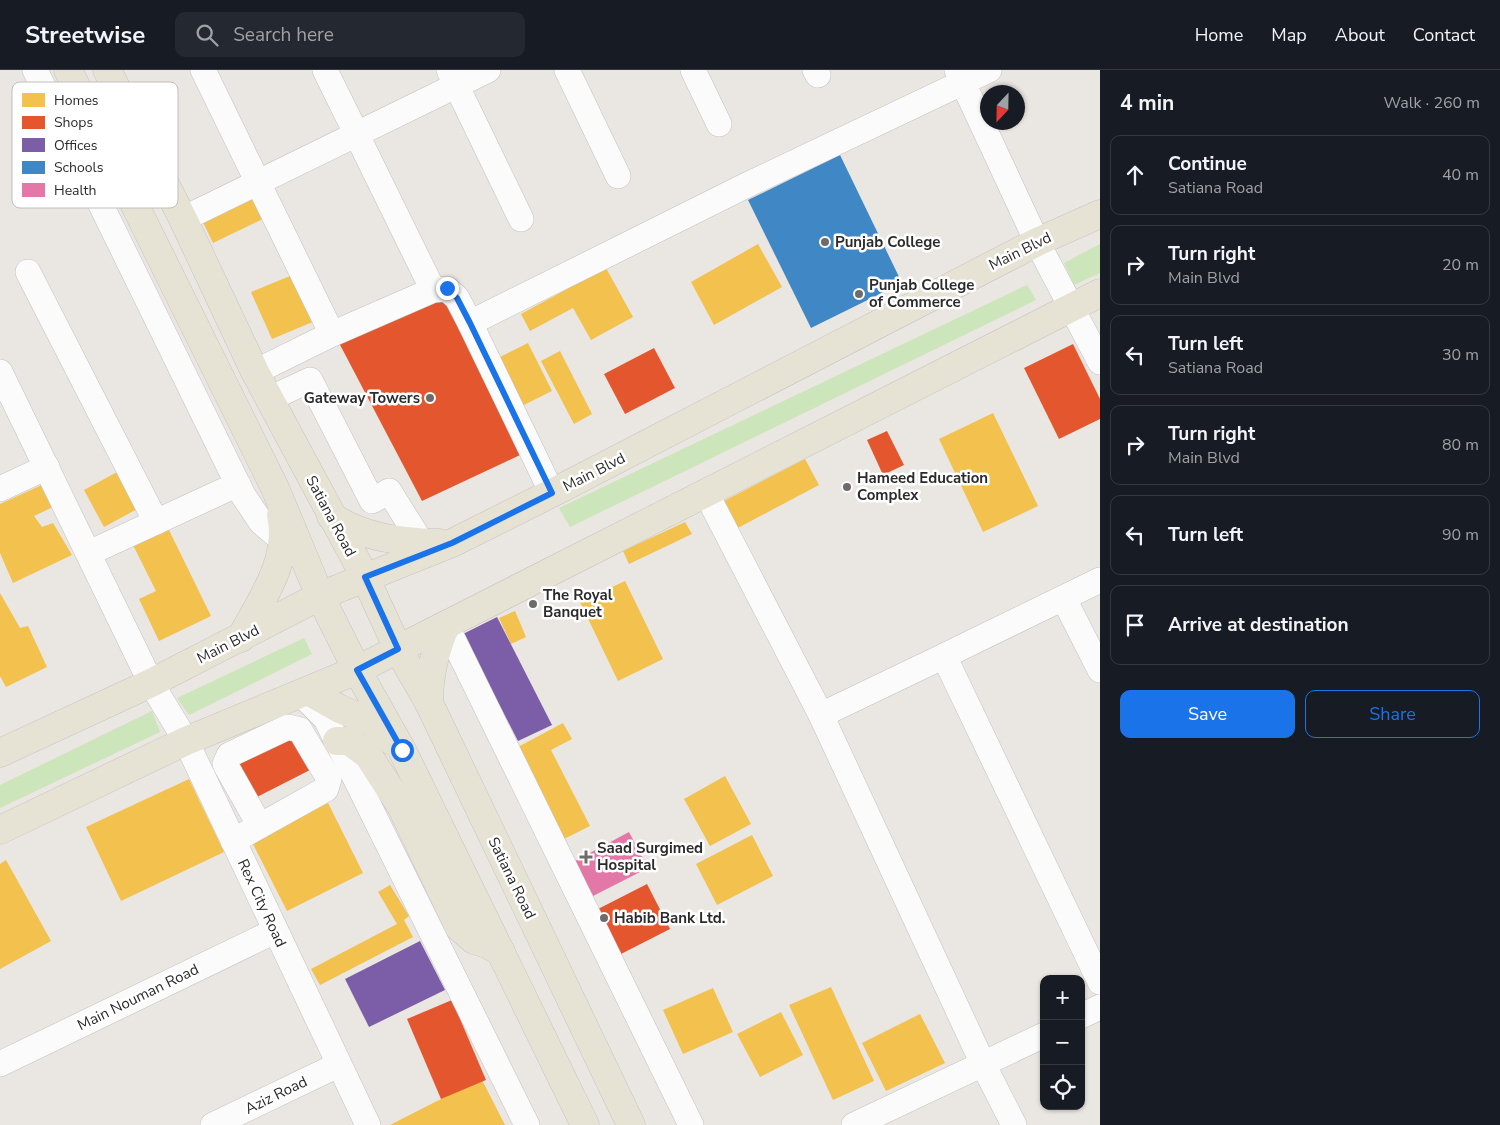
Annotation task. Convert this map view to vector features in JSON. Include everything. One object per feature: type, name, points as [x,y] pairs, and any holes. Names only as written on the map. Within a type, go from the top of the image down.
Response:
[{"type":"main road","points":[[68,70],[74,82]]},
{"type":"main road","name":"Satiana Road","points":[[107,70],[113,82]]},
{"type":"main road","points":[[136,208],[275,488],[320,596],[357,670],[402,750],[585,1125]]},
{"type":"main road","name":"Satiana Road","points":[[177,208],[255,372],[365,577],[398,649],[429,703],[631,1125]]},
{"type":"main road","name":"Main Blvd","points":[[0,753],[151,683],[320,596],[452,543],[1037,242],[1100,214]]},
{"type":"main road","points":[[0,830],[186,741],[357,670],[1100,293]]},
{"type":"main road","points":[[240,638],[278,569],[285,533],[275,488]]},
{"type":"main road","points":[[331,516],[370,535],[404,542],[452,543]]},
{"type":"main road","points":[[429,703],[429,680],[434,654],[446,625]]},
{"type":"main road","points":[[304,692],[371,722],[402,750]]},
{"type":"main road","points":[[337,741],[349,740],[368,755],[401,806],[459,926],[474,940],[487,944],[500,952]]},
{"type":"street","points":[[35,70],[41,82]]},
{"type":"street","points":[[203,70],[332,334]]},
{"type":"street","points":[[325,70],[434,290]]},
{"type":"street","points":[[183,219],[258,184],[356,134],[453,77],[488,70]]},
{"type":"street","points":[[567,70],[618,176]]},
{"type":"street","points":[[693,70],[719,124]]},
{"type":"street","points":[[470,323],[960,77],[989,70]]},
{"type":"street","points":[[453,77],[521,219]]},
{"type":"street","points":[[960,77],[1037,242],[1100,362]]},
{"type":"street","points":[[103,208],[238,484],[261,522],[283,541]]},
{"type":"street","points":[[28,272],[156,522]]},
{"type":"street","points":[[255,372],[332,334],[434,290],[447,288],[457,298],[470,323],[552,493]]},
{"type":"street","name":"Rex City Road","points":[[0,372],[151,683],[186,741],[368,1125]]},
{"type":"street","points":[[269,399],[310,380],[372,501],[389,491],[421,542]]},
{"type":"street","points":[[0,489],[47,467]]},
{"type":"street","points":[[89,553],[238,484]]},
{"type":"street","points":[[706,493],[821,715],[983,1064],[1014,1125]]},
{"type":"street","points":[[821,715],[1100,580]]},
{"type":"street","points":[[1064,599],[1100,670]]},
{"type":"street","points":[[446,625],[691,1125]]},
{"type":"street","points":[[944,656],[1100,982]]},
{"type":"street","points":[[304,692],[326,719],[528,1125]]},
{"type":"street","points":[[233,841],[260,826]]},
{"type":"street","name":"Main Nouman Road","points":[[0,1064],[275,931]]},
{"type":"street","points":[[1085,1014],[1100,1007]]},
{"type":"street","points":[[854,1125],[1040,1037]]},
{"type":"street","name":"Aziz Road","points":[[213,1125],[338,1065]]},
{"type":"green space","points":[[1100,244],[1100,273],[1074,285],[1064,263]]},
{"type":"green space","points":[[1027,285],[1036,300],[570,527],[559,508]]},
{"type":"green space","points":[[304,638],[312,654],[189,715],[177,698]]},
{"type":"green space","points":[[152,711],[160,732],[0,808],[0,785]]},
{"type":"building: Homes","points":[[254,197],[265,218],[213,243],[203,222]]},
{"type":"building: Homes","points":[[758,244],[782,287],[714,325],[691,282]]},
{"type":"building: Homes","points":[[606,268],[633,317],[591,340],[573,308],[530,331],[521,314]]},
{"type":"building: Homes","points":[[295,274],[315,321],[272,339],[251,292]]},
{"type":"building: Homes","points":[[528,343],[552,391],[522,406],[498,358]]},
{"type":"building: Homes","points":[[560,351],[592,414],[574,424],[541,361]]},
{"type":"building: Homes","points":[[993,413],[1038,506],[983,532],[939,439]]},
{"type":"building: Homes","points":[[805,459],[819,485],[734,530],[720,503]]},
{"type":"building: Homes","points":[[119,471],[139,508],[104,527],[84,490]]},
{"type":"building: Homes","points":[[44,484],[53,507],[34,516],[42,527],[53,523],[72,555],[13,583],[0,553],[0,504]]},
{"type":"building: Homes","points":[[685,522],[692,534],[629,564],[623,551]]},
{"type":"building: Homes","points":[[166,524],[211,616],[159,641],[139,599],[156,591],[131,541]]},
{"type":"building: Homes","points":[[625,581],[663,659],[618,681],[580,602]]},
{"type":"building: Homes","points":[[0,593],[20,628],[28,626],[47,667],[6,687],[0,676]]},
{"type":"building: Homes","points":[[515,611],[526,637],[511,644],[499,618]]},
{"type":"building: Homes","points":[[563,723],[572,739],[551,750],[590,826],[564,839],[518,747]]},
{"type":"building: Homes","points":[[725,776],[751,824],[710,846],[684,799]]},
{"type":"building: Homes","points":[[189,779],[224,852],[121,901],[86,827]]},
{"type":"building: Homes","points":[[328,803],[363,873],[287,911],[252,842]]},
{"type":"building: Homes","points":[[752,835],[773,876],[717,905],[696,864]]},
{"type":"building: Homes","points":[[6,860],[51,941],[0,969],[0,864]]},
{"type":"building: Homes","points":[[390,885],[409,916],[404,920],[413,937],[320,985],[311,969],[397,924],[378,892]]},
{"type":"building: Homes","points":[[831,987],[874,1081],[833,1100],[789,1005]]},
{"type":"building: Homes","points":[[713,988],[733,1032],[683,1054],[663,1010]]},
{"type":"building: Homes","points":[[781,1012],[803,1055],[760,1077],[737,1034]]},
{"type":"building: Homes","points":[[920,1014],[945,1063],[886,1091],[862,1043]]},
{"type":"building: Homes","points":[[481,1078],[505,1125],[390,1125],[441,1099]]},
{"type":"building: Shops","name":"Gateway Towers","points":[[444,297],[520,455],[422,501],[338,341]]},
{"type":"building: Shops","points":[[1073,344],[1100,399],[1100,419],[1059,439],[1024,368]]},
{"type":"building: Shops","points":[[654,348],[675,388],[625,414],[604,374]]},
{"type":"building: Shops","points":[[887,431],[904,465],[883,475],[867,440]]},
{"type":"building: Shops","points":[[291,734],[310,770],[253,799],[235,762]]},
{"type":"building: Shops","points":[[647,884],[670,929],[621,954],[598,909]]},
{"type":"building: Shops","points":[[452,1000],[486,1080],[441,1099],[407,1019]]},
{"type":"building: Offices","points":[[497,617],[552,725],[518,741],[463,634]]},
{"type":"building: Offices","points":[[420,941],[445,990],[369,1027],[345,979]]},
{"type":"building: Schools","name":"Punjab College","points":[[840,155],[902,283],[811,328],[748,200]]},
{"type":"building: Health","points":[[629,832],[648,868],[593,896],[575,861]]},
{"type":"place","name":"Punjab College","points":[[825,242]]},
{"type":"place","name":"Punjab College of Commerce","points":[[859,294]]},
{"type":"place","name":"Gateway Towers","points":[[430,398]]},
{"type":"place","name":"Hameed Education Complex","points":[[847,487]]},
{"type":"place","name":"The Royal Banquet","points":[[533,604]]},
{"type":"place","name":"Saad Surgimed Hospital","points":[[586,857]]},
{"type":"place","name":"Habib Bank Ltd.","points":[[604,918]]},
{"type":"route","points":[[402,750],[357,670],[398,649],[365,577],[452,543],[552,493],[470,323],[457,298],[447,288]]}]
